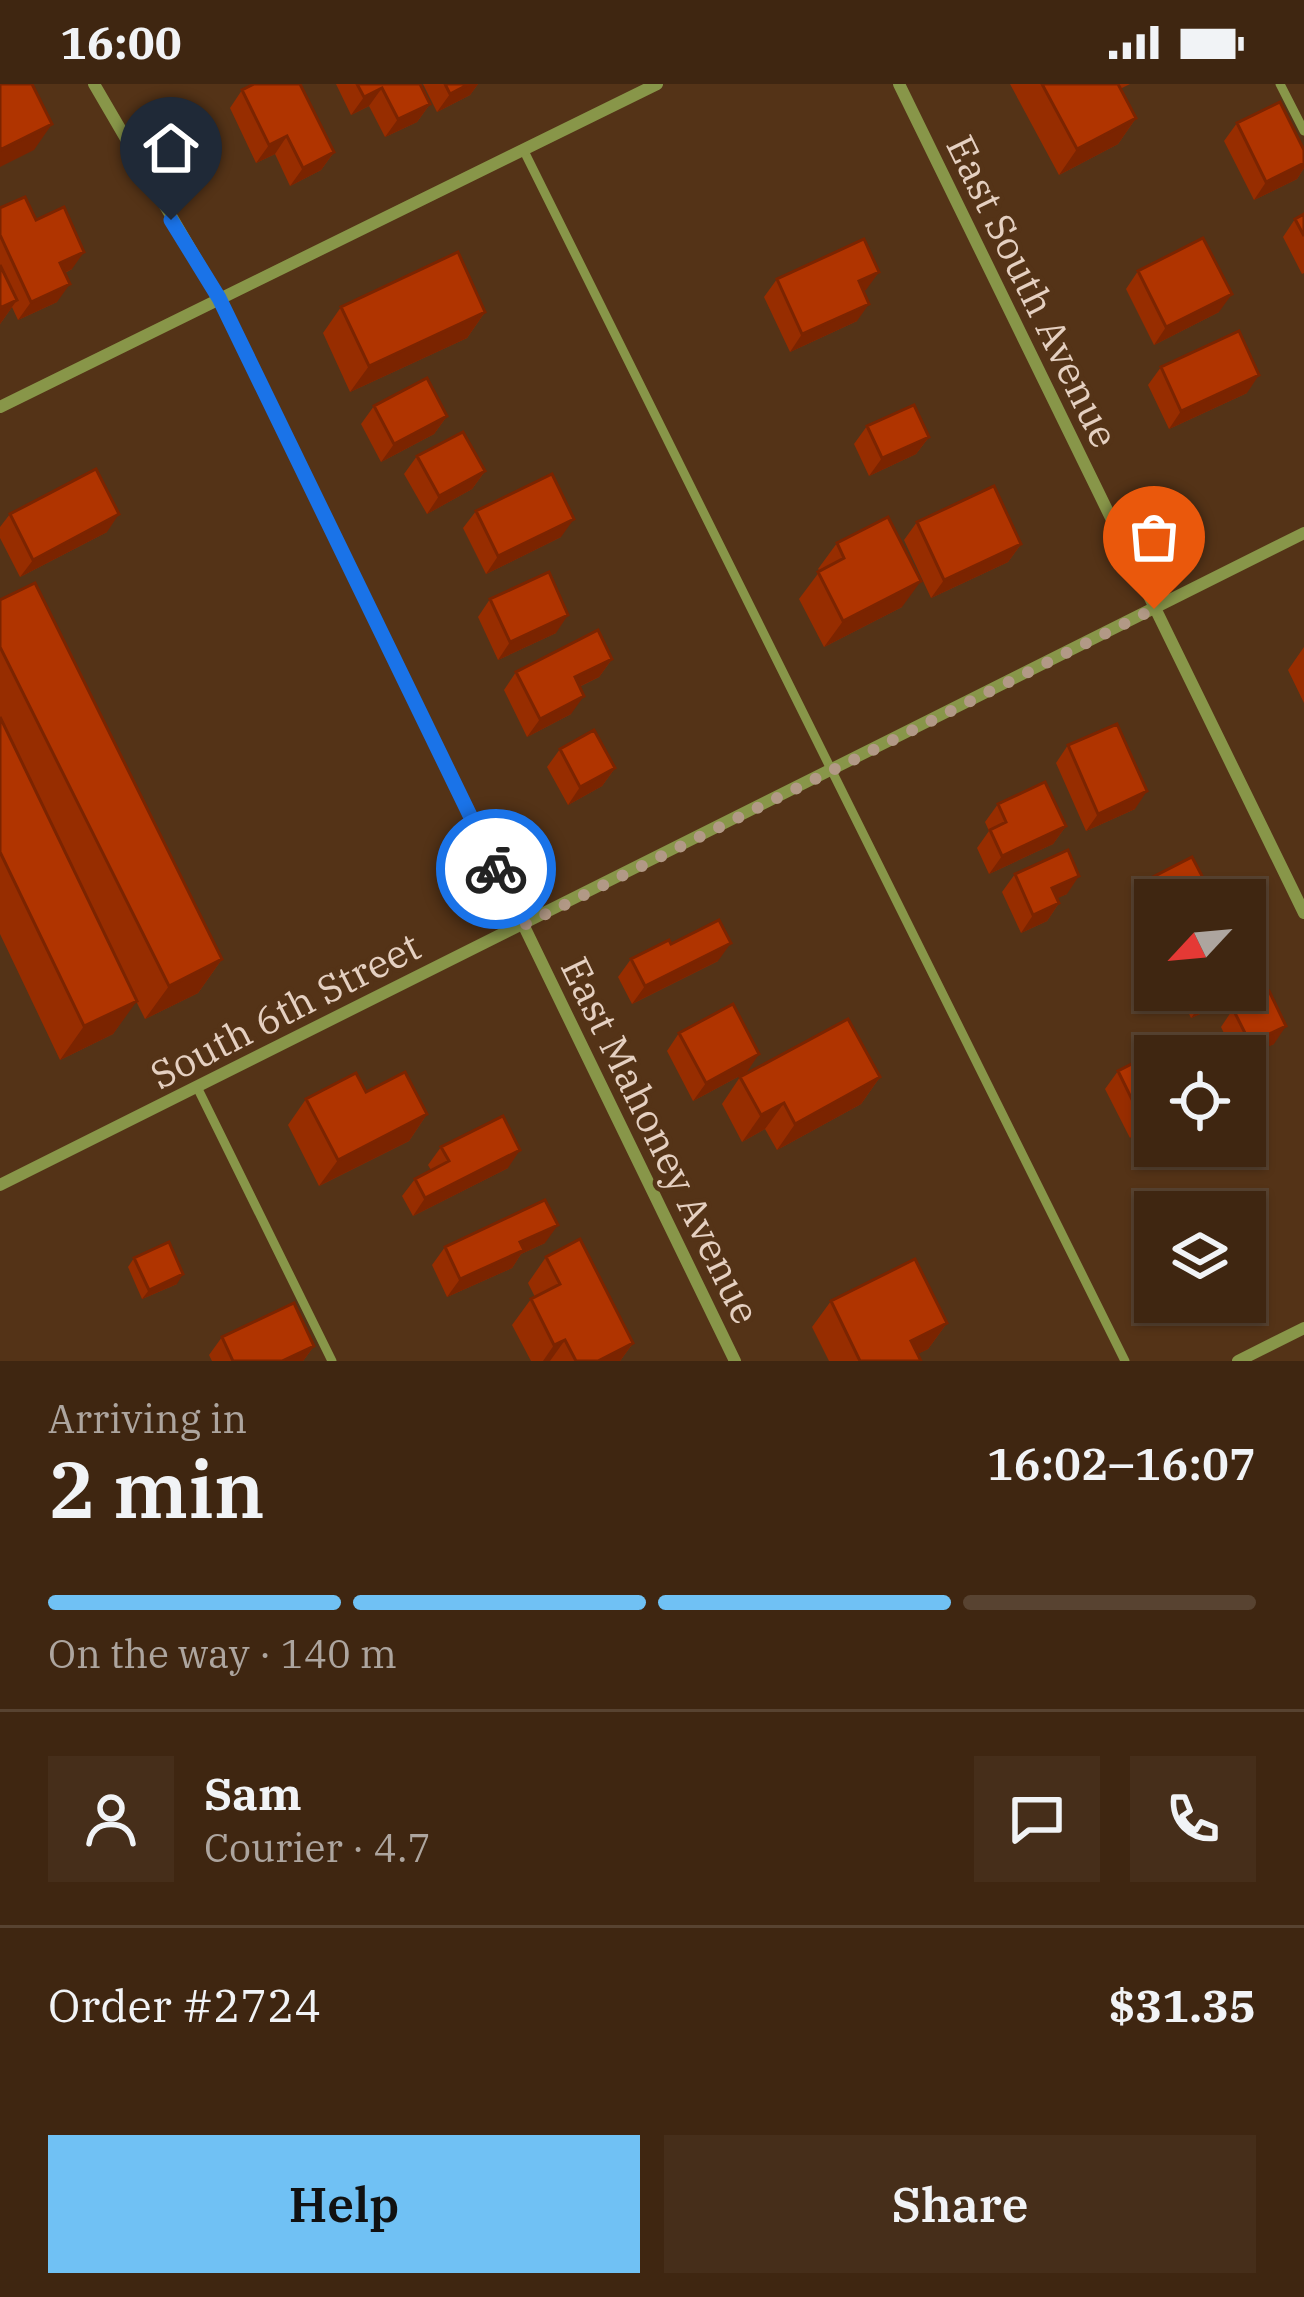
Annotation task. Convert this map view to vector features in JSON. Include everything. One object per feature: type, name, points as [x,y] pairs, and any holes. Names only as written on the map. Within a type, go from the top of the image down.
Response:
[{"type":"street","name":"East Mahoney Avenue","points":[[94,84],[219,298],[735,1361]]},
{"type":"street","points":[[0,406],[657,84]]},
{"type":"street","name":"East South Avenue","points":[[899,84],[1304,913]]},
{"type":"street","name":"South 6th Street","points":[[0,1185],[1304,533]]},
{"type":"street","points":[[1238,1361],[1304,1328]]},
{"type":"lane","points":[[1280,84],[1304,131]]},
{"type":"lane","points":[[524,149],[1125,1361]]},
{"type":"lane","points":[[197,1087],[332,1361]]},
{"type":"building","points":[[0,84],[32,84],[52,124],[0,150]]},
{"type":"building","points":[[254,84],[300,84],[334,152],[303,168],[287,136],[269,145],[242,90]]},
{"type":"building","points":[[357,84],[420,84],[430,104],[398,119],[382,88],[364,97]]},
{"type":"building","points":[[445,84],[469,84],[450,94]]},
{"type":"building","points":[[1042,84],[1118,84],[1136,118],[1077,149]]},
{"type":"building","points":[[1280,102],[1304,150],[1304,163],[1266,182],[1237,123]]},
{"type":"building","points":[[25,197],[36,220],[64,207],[84,252],[60,263],[70,284],[31,302],[0,235],[0,208]]},
{"type":"building","points":[[1304,214],[1304,236],[1295,219]]},
{"type":"building","points":[[1203,238],[1232,294],[1166,327],[1138,271]]},
{"type":"building","points":[[864,239],[879,272],[859,281],[869,304],[802,334],[777,279]]},
{"type":"building","points":[[458,252],[485,312],[369,366],[341,307]]},
{"type":"building","points":[[0,265],[17,300],[0,308]]},
{"type":"building","points":[[1239,331],[1259,375],[1181,411],[1161,367]]},
{"type":"building","points":[[427,378],[447,416],[394,444],[374,406]]},
{"type":"building","points":[[914,405],[929,437],[882,458],[867,426]]},
{"type":"building","points":[[463,432],[485,471],[439,496],[417,456]]},
{"type":"building","points":[[96,469],[119,514],[33,560],[10,514]]},
{"type":"building","points":[[552,474],[574,519],[498,556],[476,511]]},
{"type":"building","points":[[994,486],[1021,544],[944,580],[917,522]]},
{"type":"building","points":[[888,517],[921,581],[843,621],[818,572],[844,558],[837,543]]},
{"type":"building","points":[[549,572],[568,615],[510,642],[490,599]]},
{"type":"building","points":[[35,583],[222,959],[169,986],[0,647],[0,600]]},
{"type":"building","points":[[598,630],[612,659],[575,677],[584,696],[540,719],[516,672]]},
{"type":"building","points":[[0,717],[137,1001],[84,1026],[0,852]]},
{"type":"building","points":[[1117,724],[1147,791],[1098,814],[1068,745]]},
{"type":"building","points":[[594,730],[615,768],[580,787],[560,749]]},
{"type":"building","points":[[1045,782],[1066,826],[1002,856],[990,830],[1006,822],[998,804]]},
{"type":"building","points":[[1068,850],[1079,876],[1052,888],[1059,903],[1033,915],[1015,874]]},
{"type":"building","points":[[1192,857],[1204,879],[1154,879],[1153,877]]},
{"type":"building","points":[[719,920],[731,943],[645,986],[631,959]]},
{"type":"building","points":[[1266,992],[1286,1026],[1266,1035],[1246,1035],[1234,1011],[1266,1011]]},
{"type":"building","points":[[733,1004],[759,1054],[706,1083],[679,1033]]},
{"type":"building","points":[[848,1019],[880,1077],[795,1124],[784,1103],[761,1115],[740,1077]]},
{"type":"building","points":[[1134,1063],[1134,1104],[1118,1071]]},
{"type":"building","points":[[405,1072],[427,1114],[338,1160],[306,1099],[356,1073],[366,1092]]},
{"type":"building","points":[[503,1116],[520,1150],[425,1198],[415,1179],[449,1161],[441,1147]]},
{"type":"building","points":[[545,1200],[558,1225],[520,1242],[524,1250],[460,1279],[445,1247]]},
{"type":"building","points":[[580,1239],[633,1343],[598,1361],[576,1361],[565,1340],[554,1345],[531,1299],[560,1284],[546,1257]]},
{"type":"building","points":[[169,1242],[183,1274],[149,1290],[134,1258]]},
{"type":"building","points":[[915,1259],[947,1323],[911,1341],[921,1361],[860,1361],[831,1301]]},
{"type":"building","points":[[294,1303],[314,1346],[282,1361],[233,1361],[222,1337]]},
{"type":"way so far","points":[[496,869],[524,925],[1154,609]]},
{"type":"route","points":[[171,220],[219,298],[496,869]]}]
